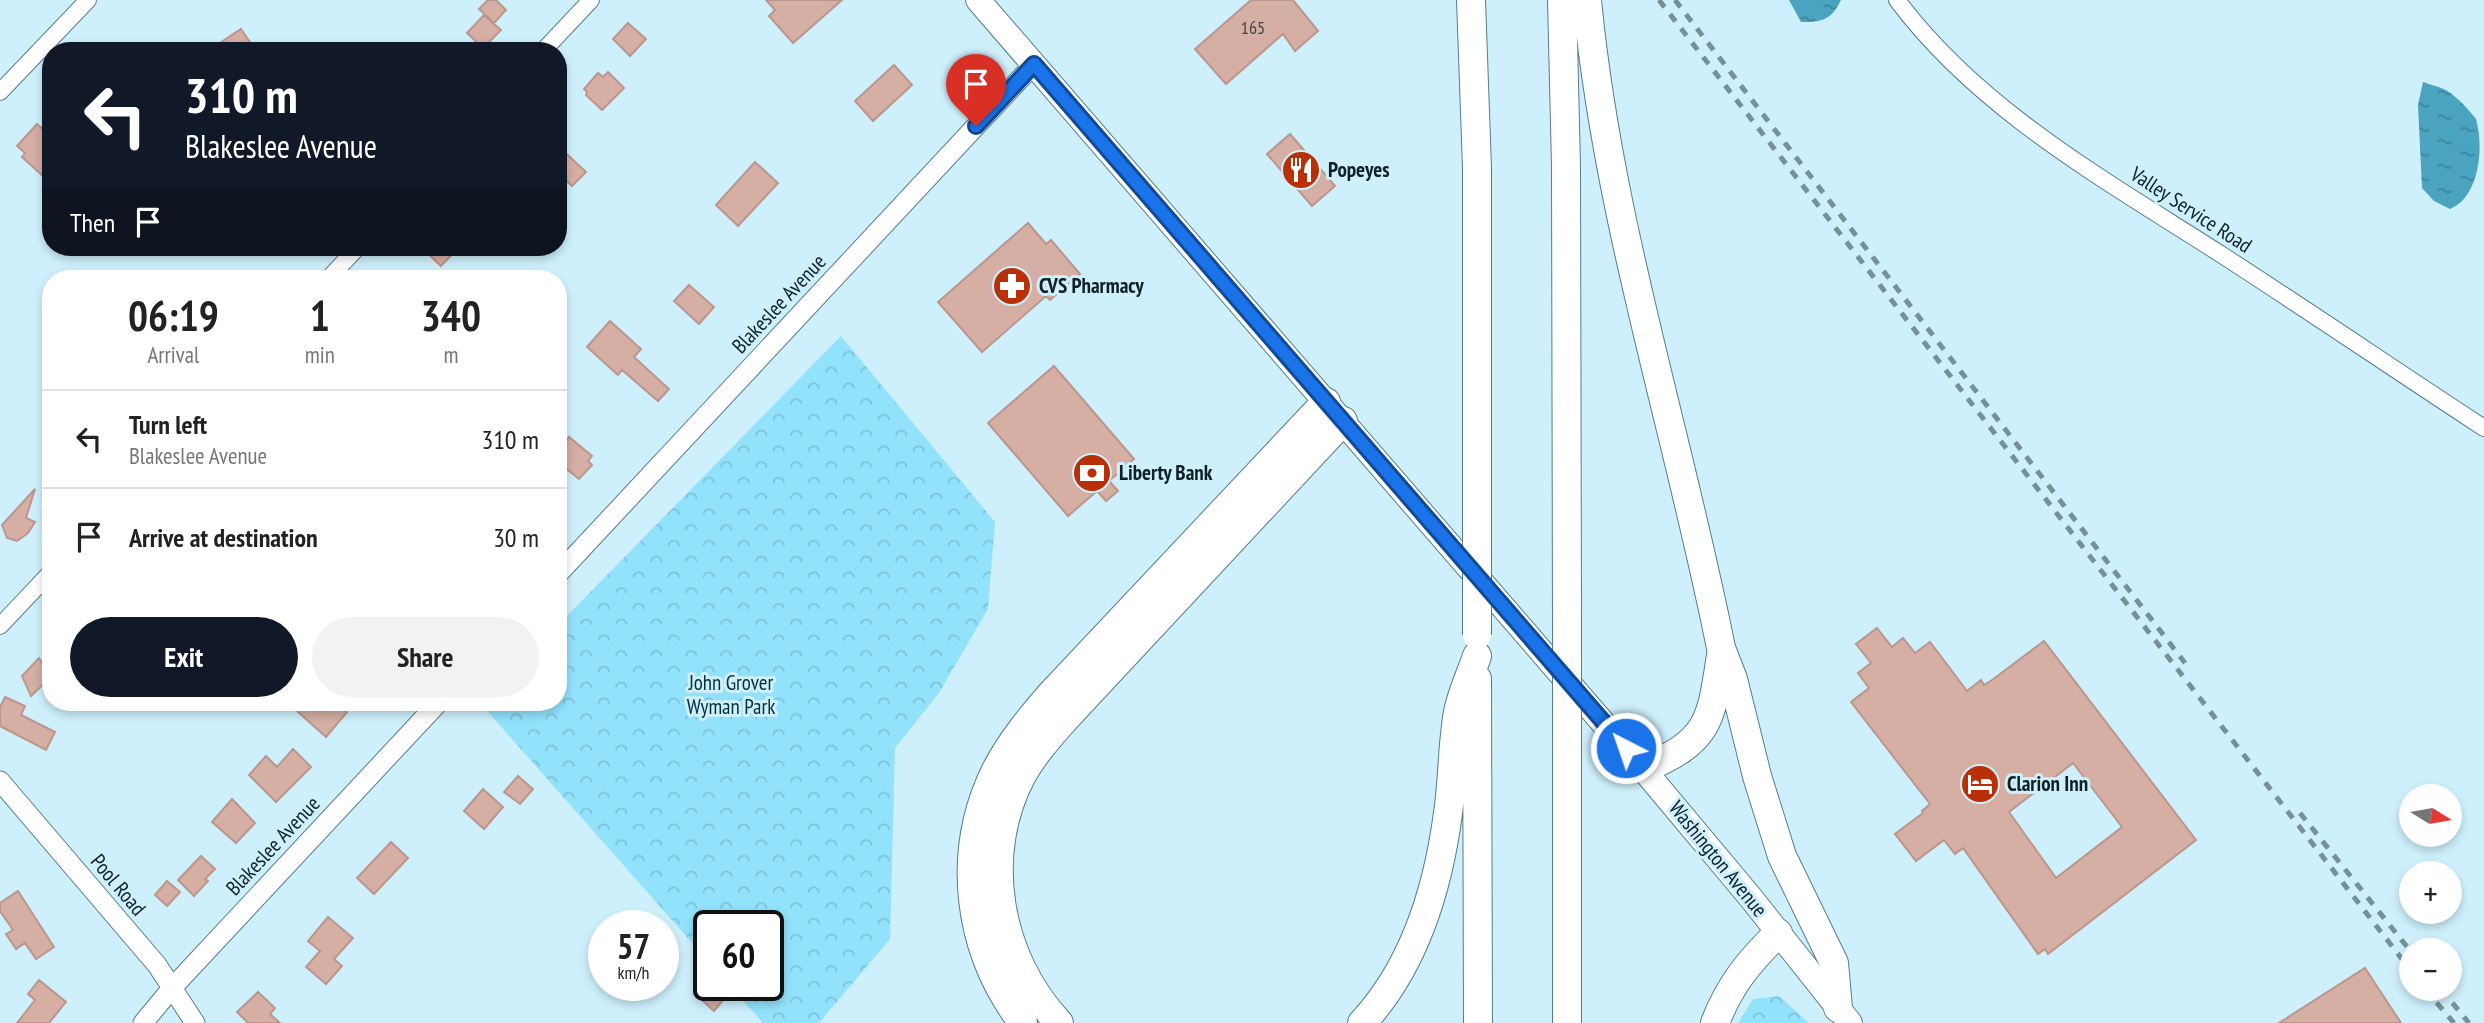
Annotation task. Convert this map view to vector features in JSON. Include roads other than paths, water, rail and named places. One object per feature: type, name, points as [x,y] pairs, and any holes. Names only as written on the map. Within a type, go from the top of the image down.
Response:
[{"type":"highway","points":[[1471,0],[1477,178],[1478,1023]]},
{"type":"highway","points":[[1562,0],[1566,180],[1567,1023]]},
{"type":"highway","points":[[1587,0],[1598,96],[1613,178],[1721,648],[1733,678],[1757,776],[1780,849],[1834,962],[1844,1016]]},
{"type":"highway","points":[[1023,1023],[991,971],[980,939],[973,899],[972,862],[975,833],[997,768],[1019,733],[1053,692],[1335,412]]},
{"type":"highway","points":[[1059,1023],[1024,976],[1009,941],[1002,909],[999,873],[1001,843],[1008,813],[1022,776],[1064,720],[1335,412]]},
{"type":"highway","points":[[1362,1023],[1394,981],[1416,938],[1430,900],[1446,834],[1458,711],[1477,646]]},
{"type":"highway","points":[[1643,769],[1681,751],[1703,728],[1715,699],[1721,648]]},
{"type":"highway","points":[[1715,1023],[1724,999],[1739,974],[1779,933]]},
{"type":"main road","name":"Washington Avenue","points":[[978,0],[1643,769],[1844,1016]]},
{"type":"street","points":[[48,42],[88,0]]},
{"type":"street","points":[[551,42],[591,0]]},
{"type":"street","name":"Valley Service Road","points":[[1897,0],[1945,56],[2025,125],[2484,428]]},
{"type":"street","points":[[0,92],[42,48]]},
{"type":"street","name":"Blakeslee Avenue","points":[[567,564],[1034,64]]},
{"type":"street","points":[[336,270],[349,256]]},
{"type":"street","points":[[0,626],[42,582]]},
{"type":"street","name":"Blakeslee Avenue","points":[[143,1023],[172,988],[431,711]]},
{"type":"street","name":"Pool Road","points":[[0,781],[158,965],[195,1023]]},
{"type":"water","points":[[1789,0],[1841,0],[1830,16],[1801,22]]},
{"type":"water","points":[[2423,82],[2449,92],[2476,119],[2480,143],[2474,182],[2460,203],[2450,209],[2434,201],[2422,188],[2418,105]]},
{"type":"railway","points":[[1659,0],[2399,955]]},
{"type":"railway","points":[[1675,0],[2185,663]]},
{"type":"railway","points":[[2300,813],[2400,938]]},
{"type":"railway","points":[[2435,1001],[2454,1023]]},
{"type":"railway","points":[[2451,1001],[2469,1023]]},
{"type":"place","name":"Popeyes","points":[[1301,170]]},
{"type":"place","name":"CVS Pharmacy","points":[[1012,286]]},
{"type":"place","name":"Liberty Bank","points":[[1092,473]]},
{"type":"place","name":"Clarion Inn","points":[[1980,784]]},
{"type":"park label","name":"John Grover Wyman Park","points":[[731,695]]}]
